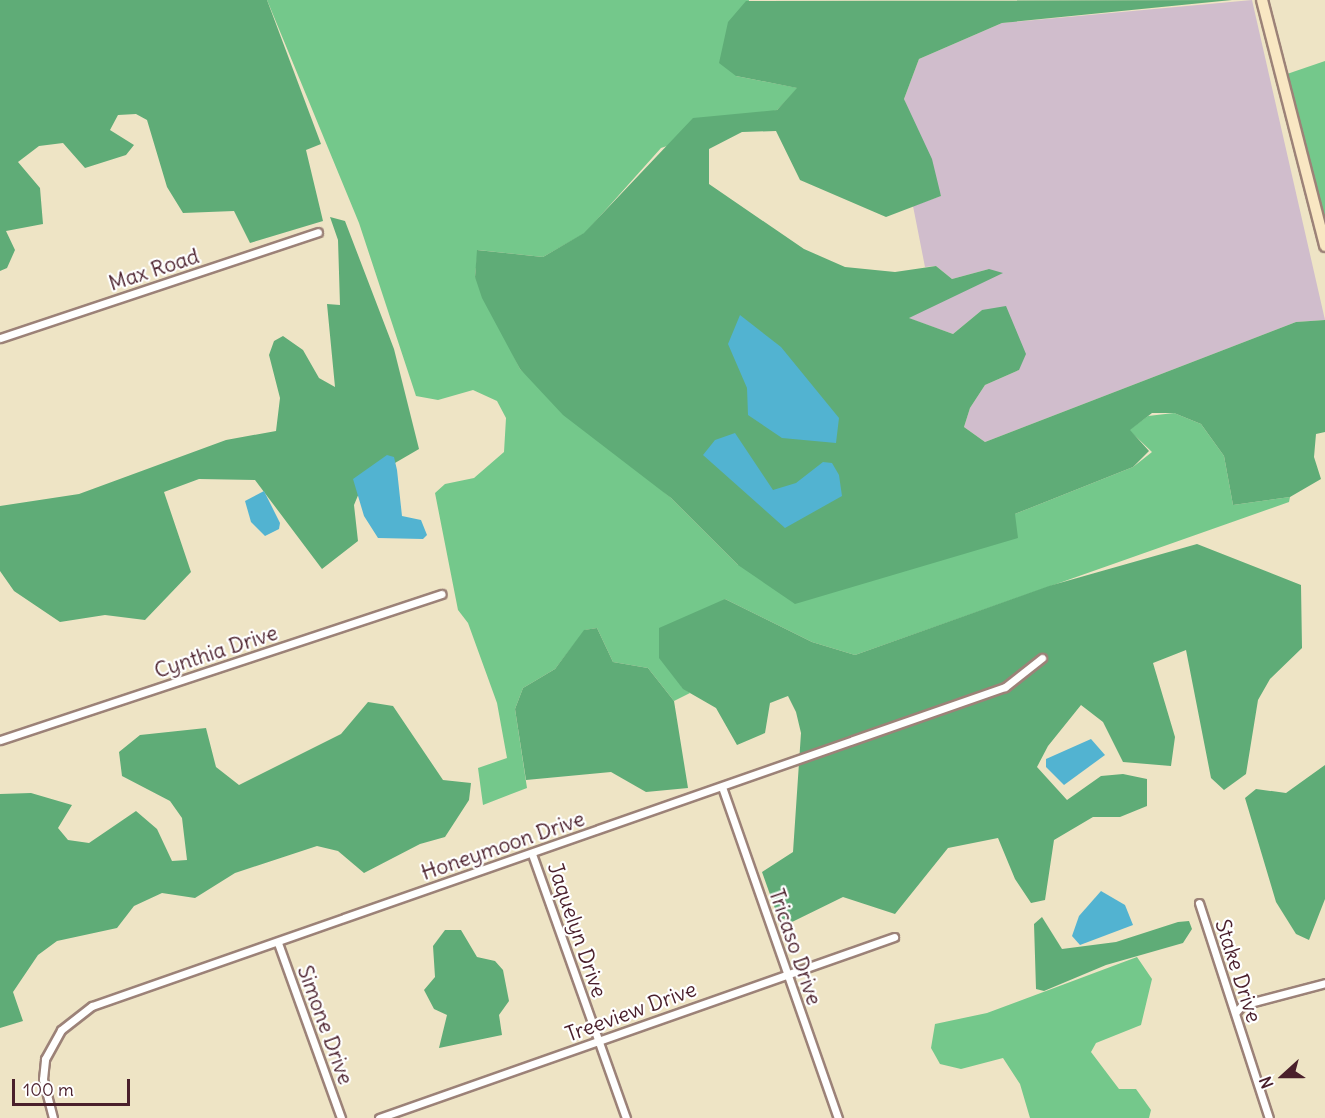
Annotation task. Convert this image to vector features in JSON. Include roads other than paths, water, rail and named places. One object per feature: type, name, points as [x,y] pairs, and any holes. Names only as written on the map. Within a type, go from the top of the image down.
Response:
[{"type":"main road","points":[[1262,0],[1325,246]]},
{"type":"street","name":"Max Road","points":[[0,338],[318,232]]},
{"type":"street","name":"Cynthia Drive","points":[[0,740],[442,594]]},
{"type":"street","name":"Honeymoon Drive","points":[[53,1118],[44,1065],[53,1041],[70,1021],[92,1006],[278,943],[1005,687],[1042,658]]},
{"type":"street","name":"Tricaso Drive","points":[[722,787],[838,1118]]},
{"type":"street","name":"Jaquelyn Drive","points":[[532,854],[626,1118]]},
{"type":"street","name":"Stake Drive","points":[[1199,903],[1269,1118]]},
{"type":"street","name":"Treeview Drive","points":[[379,1118],[894,937]]},
{"type":"street","name":"Simone Drive","points":[[278,943],[341,1118]]},
{"type":"street","points":[[1236,1012],[1242,1005],[1325,983]]},
{"type":"water","points":[[740,315],[781,347],[839,418],[836,443],[782,438],[748,415],[747,388],[728,344]]},
{"type":"water","points":[[735,433],[773,490],[796,483],[823,462],[832,463],[839,475],[842,496],[785,528],[703,455],[715,440]]},
{"type":"water","points":[[387,455],[394,457],[402,516],[421,520],[427,535],[423,539],[378,538],[364,516],[353,479]]},
{"type":"water","points":[[264,491],[280,523],[279,529],[265,536],[251,522],[245,501]]},
{"type":"water","points":[[1091,739],[1105,755],[1064,785],[1046,767],[1046,759]]},
{"type":"water","points":[[1101,891],[1125,905],[1133,925],[1080,945],[1072,936],[1079,916]]}]
